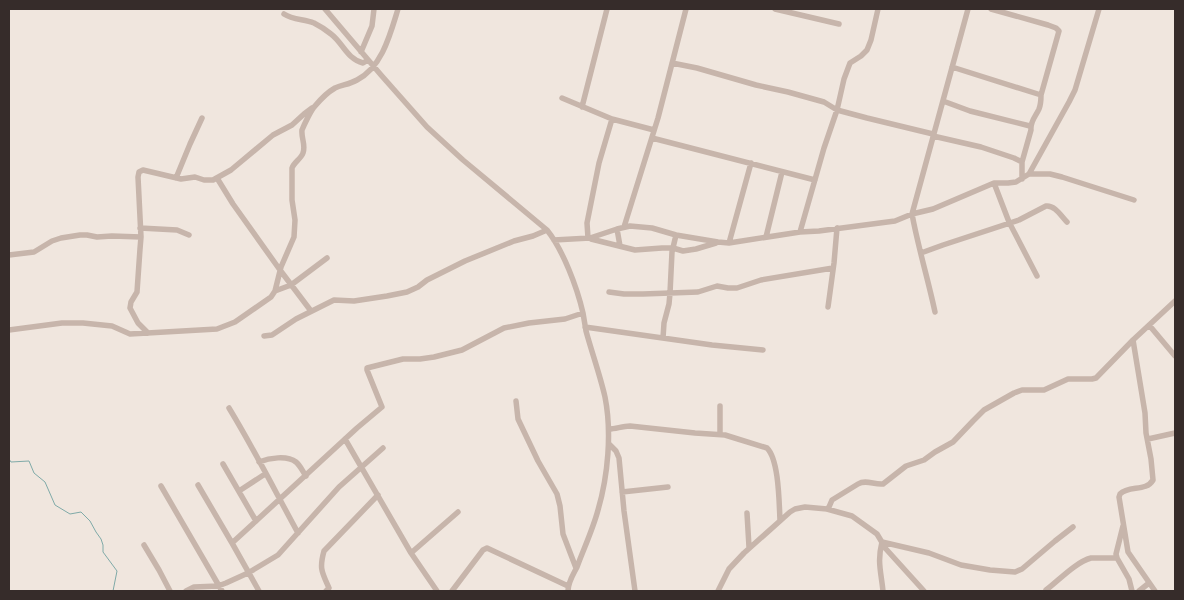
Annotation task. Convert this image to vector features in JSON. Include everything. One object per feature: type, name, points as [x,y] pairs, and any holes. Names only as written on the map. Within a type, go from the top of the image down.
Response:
[{"type":"street","points":[[325,9],[437,137],[547,230],[554,240],[574,284],[602,384],[609,429],[609,444],[603,487],[598,510],[568,589],[487,548],[483,550],[452,591]]},
{"type":"street","points":[[361,52],[372,26],[374,9]]},
{"type":"street","points":[[148,333],[138,323],[130,308],[137,292],[141,237],[139,172],[143,170],[182,179],[194,177],[213,180],[231,170],[273,135],[292,125],[334,88],[368,74],[379,60],[398,9]]},
{"type":"street","points":[[582,107],[608,9]]},
{"type":"street","points":[[624,227],[652,138],[686,9]]},
{"type":"street","points":[[775,9],[795,11],[839,24]]},
{"type":"street","points":[[800,232],[837,110],[844,79],[850,64],[867,50],[878,9]]},
{"type":"street","points":[[935,312],[915,234],[912,214],[968,9]]},
{"type":"street","points":[[991,9],[1048,25],[1058,30],[1041,95],[1041,103],[1030,126],[1031,130],[1022,162],[1022,179]]},
{"type":"street","points":[[554,240],[589,238],[624,227],[640,227],[728,243],[894,221],[933,209],[994,183],[1008,183],[1022,179],[1029,174],[1075,90],[1099,9]]},
{"type":"street","points":[[284,14],[320,26],[332,34],[354,60],[363,63],[368,60]]},
{"type":"street","points":[[672,63],[824,102],[837,110],[981,147],[1022,162]]},
{"type":"street","points":[[952,67],[1041,95]]},
{"type":"street","points":[[562,98],[612,119],[654,130]]},
{"type":"street","points":[[943,101],[970,111],[1030,126]]},
{"type":"street","points":[[9,330],[62,323],[83,323],[112,326],[130,334],[217,330],[235,322],[271,297],[275,291],[284,256],[294,237],[292,168],[304,151],[302,130],[314,106]]},
{"type":"street","points":[[176,178],[202,118]]},
{"type":"street","points":[[589,238],[588,223],[599,162],[612,119]]},
{"type":"street","points":[[652,138],[815,180]]},
{"type":"street","points":[[728,243],[751,163]]},
{"type":"street","points":[[766,237],[782,172]]},
{"type":"street","points":[[1029,174],[1050,174],[1134,200]]},
{"type":"street","points":[[217,178],[280,270],[312,311]]},
{"type":"street","points":[[994,183],[1009,222],[1037,276]]},
{"type":"street","points":[[921,253],[943,244],[1019,220],[1046,206],[1050,206],[1067,222]]},
{"type":"street","points":[[140,228],[177,230],[190,235]]},
{"type":"street","points":[[828,306],[837,228]]},
{"type":"street","points":[[617,229],[620,246]]},
{"type":"street","points":[[264,336],[272,335],[290,322],[325,303],[334,300],[354,301],[407,292],[464,261],[547,230]]},
{"type":"street","points":[[9,256],[34,252],[52,241],[80,235],[141,237]]},
{"type":"street","points":[[663,338],[664,323],[669,304],[671,266],[676,235]]},
{"type":"street","points":[[589,238],[635,250],[673,248],[683,251],[718,242]]},
{"type":"street","points":[[275,291],[291,285],[327,258]]},
{"type":"street","points":[[609,292],[624,294],[670,293],[698,292],[717,286],[737,288],[761,280],[833,268]]},
{"type":"street","points":[[827,509],[832,500],[861,482],[883,484],[906,466],[924,460],[934,452],[953,442],[984,410],[1014,393],[1022,390],[1044,390],[1068,379],[1096,378],[1175,301]]},
{"type":"street","points":[[232,543],[382,407],[367,368],[403,359],[434,357],[462,350],[504,328],[565,319],[583,313]]},
{"type":"street","points":[[1150,325],[1175,356]]},
{"type":"street","points":[[585,327],[763,350]]},
{"type":"street","points":[[1133,340],[1152,459],[1153,480],[1149,485],[1125,490],[1120,494],[1128,552],[1155,591]]},
{"type":"street","points":[[516,401],[518,419],[538,461],[557,494],[563,534],[576,568]]},
{"type":"street","points":[[720,406],[720,434]]},
{"type":"street","points":[[229,408],[298,533]]},
{"type":"street","points":[[609,429],[630,426],[720,434],[762,445],[767,448],[773,459],[778,488],[780,520]]},
{"type":"street","points":[[1148,439],[1175,434]]},
{"type":"street","points":[[345,439],[411,553],[438,591]]},
{"type":"street","points":[[609,444],[618,454],[635,591]]},
{"type":"street","points":[[186,591],[220,588],[278,555],[339,487],[383,448]]},
{"type":"street","points":[[260,462],[277,458],[294,460],[306,476]]},
{"type":"street","points":[[223,464],[256,521]]},
{"type":"street","points":[[239,491],[265,474]]},
{"type":"street","points":[[198,485],[259,591]]},
{"type":"street","points":[[162,486],[220,588]]},
{"type":"street","points":[[622,492],[668,487]]},
{"type":"street","points":[[326,591],[329,588],[322,572],[321,563],[324,551],[378,495]]},
{"type":"street","points":[[718,591],[730,570],[749,547],[790,512],[800,507],[827,509],[852,516],[877,534],[886,549],[924,591]]},
{"type":"street","points":[[411,553],[458,512]]},
{"type":"street","points":[[747,513],[749,547]]},
{"type":"street","points":[[1124,524],[1117,550],[1117,558],[1126,574],[1132,591]]},
{"type":"street","points":[[882,542],[929,553],[961,565],[1015,572],[1022,569],[1073,527]]},
{"type":"street","points":[[882,542],[879,562],[883,591]]},
{"type":"street","points":[[144,545],[170,591]]},
{"type":"street","points":[[1046,590],[1084,560],[1091,558],[1117,558]]},
{"type":"street","points":[[1139,591],[1149,583]]},
{"type":"waterway","points":[[9,459],[11,462],[29,461],[34,473],[45,482],[55,505],[70,514],[81,512],[90,521],[101,539],[103,552],[117,571],[113,591]]}]
